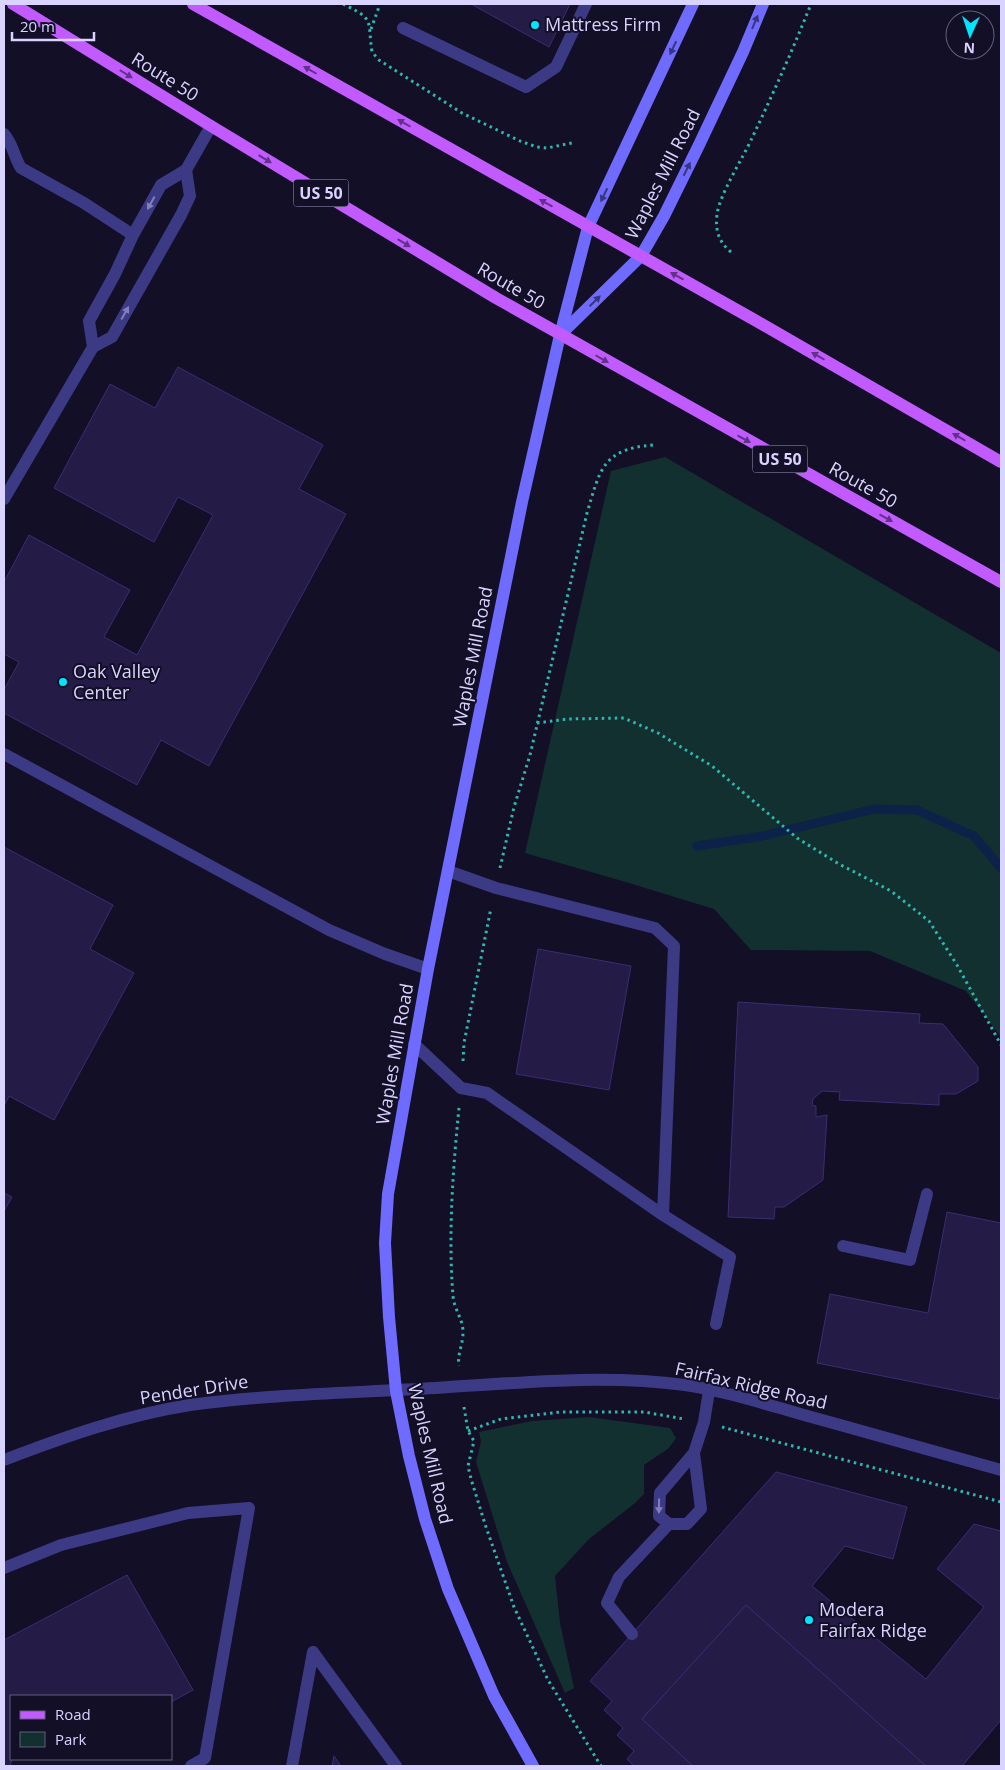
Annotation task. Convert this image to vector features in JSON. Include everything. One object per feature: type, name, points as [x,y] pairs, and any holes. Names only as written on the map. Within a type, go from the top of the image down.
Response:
[{"type":"main road","name":"Route 50","points":[[13,4],[496,298],[1001,582]]},
{"type":"main road","points":[[193,4],[641,256],[1001,462]]},
{"type":"main road","name":"Waples Mill Road","points":[[533,1766],[494,1696],[448,1589],[425,1519],[409,1456],[396,1391],[389,1317],[385,1243],[388,1194],[428,969],[522,502],[560,335],[588,227],[693,4]]},
{"type":"main road","name":"Waples Mill Road","points":[[560,335],[641,256],[664,216],[699,145],[743,52],[763,4]]},
{"type":"street","points":[[403,28],[526,87],[556,67],[586,4]]},
{"type":"street","points":[[93,347],[89,321],[134,235],[161,185],[186,170],[211,126]]},
{"type":"street","points":[[4,134],[21,168],[84,203],[134,235]]},
{"type":"street","points":[[4,500],[93,347],[112,337],[181,215],[190,196],[186,170]]},
{"type":"street","points":[[4,754],[329,930],[385,954],[428,969]]},
{"type":"street","points":[[448,871],[496,888],[655,928],[674,946],[663,1216]]},
{"type":"street","points":[[414,1044],[461,1088],[488,1093],[663,1216],[730,1257],[716,1324]]},
{"type":"street","points":[[843,1246],[910,1260],[927,1194]]},
{"type":"street","name":"Fairfax Ridge Road","points":[[396,1391],[590,1379],[639,1380],[688,1386],[741,1398],[1001,1470]]},
{"type":"street","points":[[694,1453],[701,1509],[687,1524],[669,1524],[659,1516],[660,1493],[694,1453],[704,1422],[709,1390]]},
{"type":"street","name":"Pender Drive","points":[[4,1460],[59,1439],[120,1421],[187,1406],[288,1395],[396,1391]]},
{"type":"street","points":[[4,1566],[61,1544],[188,1513],[249,1508],[204,1762],[191,1766]]},
{"type":"street","points":[[632,1634],[607,1603],[619,1577],[669,1524]]},
{"type":"street","points":[[292,1766],[313,1652],[396,1766]]},
{"type":"path","points":[[343,4],[364,14],[371,30],[372,52],[379,60],[462,113],[537,147],[547,148],[572,144]]},
{"type":"path","points":[[371,30],[380,4]]},
{"type":"path","points":[[731,252],[722,245],[716,225],[720,201],[752,138],[811,4]]},
{"type":"path","points":[[537,723],[568,719],[624,718],[658,733],[712,766],[797,838],[839,864],[890,891],[929,921],[957,965],[1001,1045]]},
{"type":"path","points":[[468,1431],[501,1419],[560,1412],[644,1412],[704,1422],[1001,1502]]},
{"type":"green space","points":[[665,457],[1001,653],[1001,1037],[966,991],[870,951],[751,950],[714,909],[525,853],[611,471]]},
{"type":"green space","points":[[589,1417],[670,1428],[676,1438],[669,1448],[644,1465],[644,1494],[589,1539],[555,1576],[560,1623],[574,1688],[565,1693],[507,1562],[476,1462],[481,1441],[479,1432],[532,1421]]},
{"type":"building","name":"Mattress Firm","points":[[471,4],[570,4],[549,47]]},
{"type":"building","points":[[178,367],[323,445],[299,489],[346,514],[209,766],[161,740],[137,785],[4,713],[4,690],[19,662],[4,654],[4,582],[29,535],[130,590],[104,637],[137,655],[213,515],[178,497],[154,542],[54,488],[110,384],[155,408]]},
{"type":"building","points":[[4,847],[113,905],[90,949],[134,973],[54,1120],[9,1096],[4,1106]]},
{"type":"building","points":[[538,949],[631,966],[609,1090],[516,1074]]},
{"type":"building","points":[[738,1002],[920,1014],[919,1023],[943,1024],[978,1067],[978,1081],[956,1094],[939,1094],[939,1105],[839,1100],[840,1092],[822,1091],[813,1099],[812,1105],[816,1106],[816,1117],[827,1115],[823,1180],[784,1207],[775,1207],[774,1219],[728,1217]]},
{"type":"building","points":[[4,1193],[12,1197],[4,1211]]},
{"type":"building","points":[[947,1212],[1001,1223],[1001,1389],[999,1399],[817,1363],[830,1294],[928,1313]]},
{"type":"building","name":"Modera Fairfax Ridge","points":[[776,1472],[907,1507],[893,1559],[845,1546],[812,1586],[926,1679],[984,1607],[937,1569],[974,1524],[1001,1531],[1001,1720],[962,1766],[926,1766],[746,1605],[642,1719],[693,1766],[634,1766],[627,1759],[634,1751],[617,1735],[623,1728],[604,1710],[612,1701],[590,1681]]},
{"type":"building","points":[[127,1575],[193,1690],[172,1701],[172,1695],[10,1695],[10,1760],[12,1760],[10,1766],[4,1766],[4,1640]]},
{"type":"building","points":[[746,1605],[926,1766],[693,1766],[642,1719]]},
{"type":"building","points":[[334,1756],[341,1766],[332,1766]]},
{"type":"waterway","points":[[697,846],[763,836],[874,809],[917,810],[974,836],[1001,868]]},
{"type":"place","name":"Mattress Firm","points":[[535,25]]},
{"type":"place","name":"Oak Valley Center","points":[[63,682]]},
{"type":"place","name":"Modera Fairfax Ridge","points":[[809,1620]]}]
